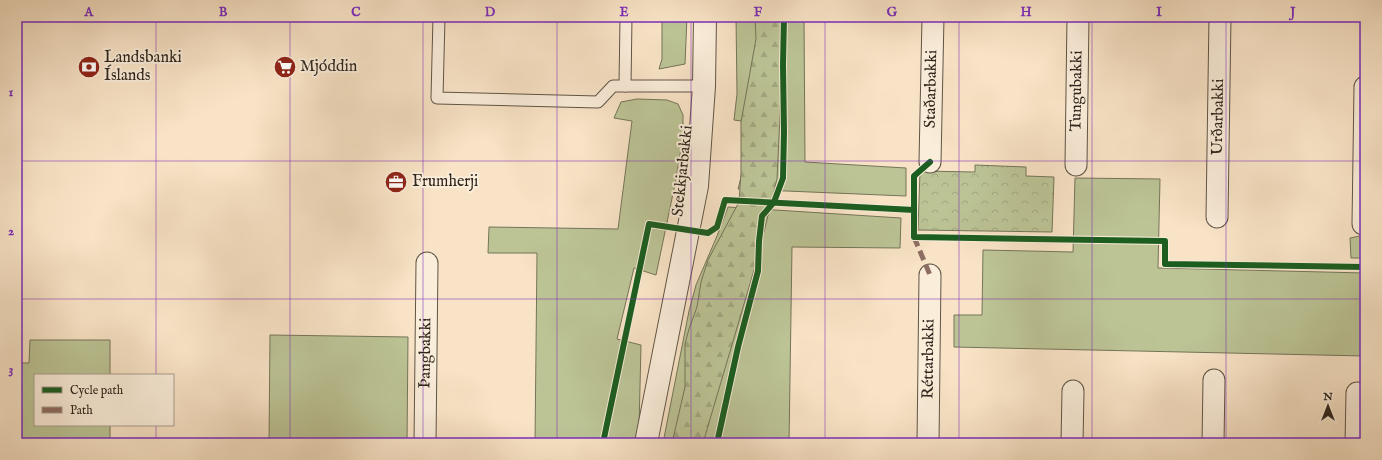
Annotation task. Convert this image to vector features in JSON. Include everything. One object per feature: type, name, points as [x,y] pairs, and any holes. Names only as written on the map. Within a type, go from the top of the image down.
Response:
[{"type":"street","name":"Stekkjarbakki","points":[[646,443],[697,186],[704,86],[704,17]]},
{"type":"street","name":"Staðarbakki","points":[[930,162],[933,17]]},
{"type":"street","name":"Tungubakki","points":[[1076,166],[1078,17]]},
{"type":"street","name":"Urðarbakki","points":[[1217,216],[1220,17]]},
{"type":"street","points":[[1364,224],[1365,87]]},
{"type":"street","name":"Þangbakki","points":[[425,443],[426,263]]},
{"type":"street","name":"Réttarbakki","points":[[928,443],[930,275]]},
{"type":"street","points":[[1213,443],[1214,380]]},
{"type":"street","points":[[1072,443],[1073,391]]},
{"type":"street","points":[[1356,443],[1357,393]]},
{"type":"lane","points":[[439,17],[437,98],[598,102],[613,86],[704,86]]},
{"type":"lane","points":[[625,86],[626,17]]},
{"type":"green space","points":[[662,17],[687,17],[685,64],[659,69],[662,59]]},
{"type":"green space","points":[[736,17],[804,17],[805,162],[906,168],[906,196],[738,189],[755,123],[734,120],[737,94]]},
{"type":"green space","points":[[755,17],[782,17],[781,94],[777,179],[757,260],[703,443],[672,443],[685,387],[685,344],[697,307],[701,282],[708,260],[739,202],[741,173],[741,122],[756,39]]},
{"type":"green space","points":[[637,99],[667,100],[678,104],[683,115],[683,137],[656,275],[634,268],[617,339],[641,345],[639,428],[636,443],[535,443],[537,253],[488,253],[489,227],[618,229],[632,121],[614,118],[621,102]]},
{"type":"green space","points":[[975,165],[1026,167],[1026,176],[1054,177],[1052,232],[918,230],[920,171],[975,172]]},
{"type":"green space","points":[[1075,178],[1160,179],[1158,268],[1365,273],[1365,356],[954,347],[954,315],[982,315],[983,250],[1073,252]]},
{"type":"green space","points":[[728,207],[901,218],[900,248],[792,247],[789,443],[663,443],[689,311],[696,285]]},
{"type":"green space","points":[[1365,235],[1365,258],[1351,258],[1350,238]]},
{"type":"green space","points":[[270,335],[408,337],[407,443],[269,443]]},
{"type":"green space","points":[[30,340],[110,340],[110,374],[34,374],[34,426],[110,426],[110,443],[17,443],[17,363],[29,363]]},
{"type":"marked path","points":[[914,237],[930,275]]},
{"type":"cycle path","points":[[717,443],[738,347],[758,271],[762,216],[774,202],[783,178],[784,17]]},
{"type":"cycle path","points":[[914,210],[914,176],[930,162]]},
{"type":"cycle path","points":[[603,443],[649,224],[708,233],[717,227],[725,200],[914,210],[914,237],[1165,241],[1165,264],[1365,267]]},
{"type":"place","name":"Landsbanki Íslands","points":[[89,67]]},
{"type":"place","name":"Mjóddin","points":[[285,67]]},
{"type":"place","name":"Frumherji","points":[[396,182]]}]
